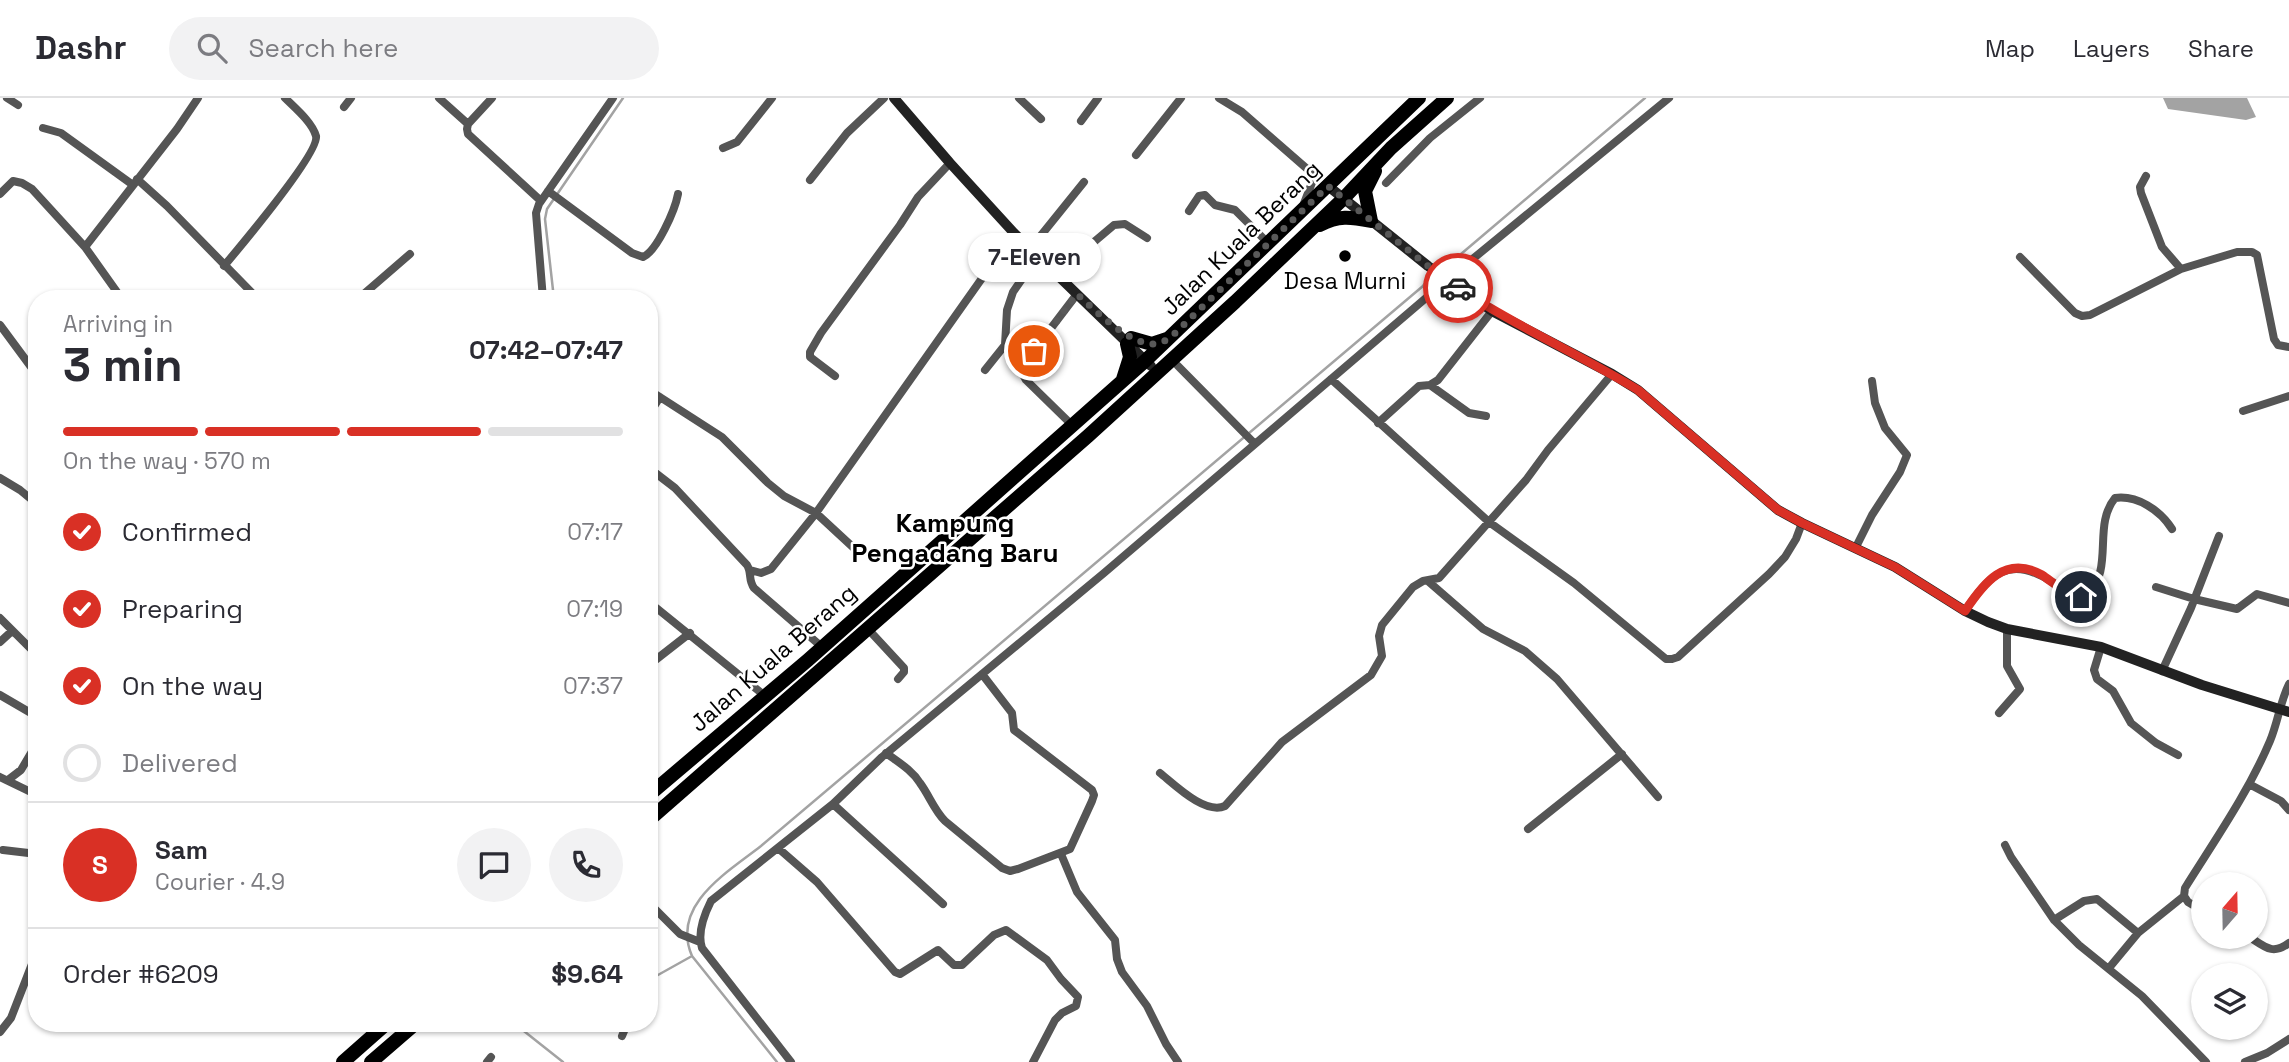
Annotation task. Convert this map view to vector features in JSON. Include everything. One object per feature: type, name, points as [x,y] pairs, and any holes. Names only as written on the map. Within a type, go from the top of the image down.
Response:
[{"type":"highway","name":"Jalan Kuala Berang","points":[[658,787],[822,647],[1149,358],[1419,98]]},
{"type":"highway","name":"Jalan Kuala Berang","points":[[658,812],[1088,436],[1219,326],[1235,302],[1343,199],[1391,148],[1447,98]]},
{"type":"highway","points":[[1382,131],[1386,136],[1394,138],[1407,126],[1417,124]]},
{"type":"highway","points":[[1294,245],[1331,219],[1353,217],[1371,220],[1366,191],[1372,175],[1391,148]]},
{"type":"highway","points":[[1115,388],[1123,379],[1128,365],[1129,341],[1152,344],[1171,337]]},
{"type":"highway","name":"Jalan Kuala Berang","points":[[1088,436],[1127,411],[1167,368]]},
{"type":"highway","points":[[343,1062],[377,1032]]},
{"type":"highway","points":[[371,1062],[406,1032]]},
{"type":"main road","points":[[894,98],[1014,233],[1129,341],[1149,358],[1167,368]]},
{"type":"main road","points":[[1328,186],[1445,279],[1492,311],[1638,390],[1778,510],[1895,567],[1965,611],[2007,629],[2101,647],[2162,671],[2284,710]]},
{"type":"street","points":[[7,98],[18,105]]},
{"type":"street","points":[[85,247],[198,98]]},
{"type":"street","points":[[225,266],[313,151],[316,136],[303,116],[285,98]]},
{"type":"street","points":[[344,107],[351,98]]},
{"type":"street","points":[[439,98],[468,124]]},
{"type":"street","points":[[492,98],[468,124],[468,134],[541,201]]},
{"type":"street","points":[[542,290],[537,213],[541,201],[613,98]]},
{"type":"street","points":[[723,148],[737,142],[772,98]]},
{"type":"street","points":[[810,180],[847,133],[884,98]]},
{"type":"street","points":[[1019,98],[1041,119]]},
{"type":"street","points":[[1081,121],[1098,98]]},
{"type":"street","points":[[1136,155],[1181,98]]},
{"type":"street","points":[[1219,98],[1242,112],[1313,174],[1310,189],[1299,214]]},
{"type":"street","points":[[1386,183],[1469,102],[1480,98]]},
{"type":"street","points":[[697,942],[711,901],[834,804],[886,753],[1253,441],[1331,379],[1445,279],[1669,98]]},
{"type":"street","points":[[1417,124],[1430,138]]},
{"type":"street","points":[[43,128],[61,133],[167,206],[249,290]]},
{"type":"street","points":[[835,376],[810,357],[811,350],[918,197],[950,163]]},
{"type":"street","points":[[2146,176],[2140,187],[2141,193],[2162,247],[2181,269]]},
{"type":"street","points":[[0,194],[13,181],[32,189],[85,247],[116,290]]},
{"type":"street","points":[[985,370],[1004,345],[1007,310],[1013,292],[1034,252],[1084,182]]},
{"type":"street","points":[[549,192],[632,253],[643,257],[652,251],[672,213],[678,194]]},
{"type":"street","points":[[1189,211],[1199,196],[1205,195],[1215,205],[1235,210],[1269,244]]},
{"type":"street","points":[[1056,274],[1114,225],[1125,224],[1147,238]]},
{"type":"street","points":[[658,475],[675,488],[750,570],[761,572],[771,569],[816,513],[1014,233]]},
{"type":"street","points":[[2020,257],[2075,313],[2082,316],[2090,315],[2181,269],[2236,252],[2252,252],[2257,255],[2274,339],[2278,345],[2289,347]]},
{"type":"street","points":[[368,290],[410,254]]},
{"type":"street","points":[[1072,425],[1022,373],[1023,365],[1077,294]]},
{"type":"street","points":[[1430,385],[1438,380],[1492,311]]},
{"type":"street","points":[[0,326],[28,363]]},
{"type":"street","points":[[1167,368],[1253,441]]},
{"type":"street","points":[[1160,773],[1202,805],[1214,808],[1225,806],[1282,742],[1371,675],[1381,656],[1378,636],[1382,625],[1413,587],[1423,581],[1439,578],[1527,480],[1548,450],[1612,374]]},
{"type":"street","points":[[1331,379],[1489,522],[1574,583],[1666,659],[1678,657],[1769,574],[1791,547],[1802,523]]},
{"type":"street","points":[[1856,547],[1872,515],[1900,472],[1907,455],[1885,428],[1875,403],[1872,381]]},
{"type":"street","points":[[1378,423],[1419,386],[1425,384],[1469,413],[1486,416]]},
{"type":"street","points":[[2243,411],[2289,396]]},
{"type":"street","points":[[658,400],[660,397],[722,437],[768,483],[784,496],[816,513],[856,550]]},
{"type":"street","points":[[0,478],[28,497]]},
{"type":"street","points":[[1965,611],[1982,585],[2014,568],[2039,573],[2073,595],[2087,596],[2101,569],[2105,520],[2115,498],[2129,499],[2151,508],[2172,529]]},
{"type":"street","points":[[2162,671],[2219,536]]},
{"type":"street","points":[[750,570],[750,583],[822,647]]},
{"type":"street","points":[[1429,582],[1483,629],[1509,641],[1542,665],[1575,698],[1658,797]]},
{"type":"street","points":[[2157,587],[2237,609],[2258,594],[2289,603]]},
{"type":"street","points":[[658,609],[765,696]]},
{"type":"street","points":[[0,618],[28,647]]},
{"type":"street","points":[[867,628],[904,668],[898,679]]},
{"type":"street","points":[[1999,713],[2020,689],[2007,666],[2007,629]]},
{"type":"street","points":[[0,642],[12,631]]},
{"type":"street","points":[[658,658],[690,634]]},
{"type":"street","points":[[2101,647],[2094,670],[2097,679],[2113,691],[2131,723],[2156,743],[2178,755]]},
{"type":"street","points":[[886,753],[919,781],[945,821],[1002,868],[1010,871],[1018,869],[1070,849],[1092,801],[1092,790],[1014,730],[1012,713],[982,674]]},
{"type":"street","points":[[2109,968],[2138,933],[2185,892],[2249,784],[2284,710],[2289,684]]},
{"type":"street","points":[[0,695],[28,711]]},
{"type":"street","points":[[1528,830],[1622,754]]},
{"type":"street","points":[[4,778],[21,771],[28,759]]},
{"type":"street","points":[[4,778],[28,790]]},
{"type":"street","points":[[2249,784],[2281,801],[2289,810]]},
{"type":"street","points":[[834,804],[943,904]]},
{"type":"street","points":[[2006,845],[2011,857],[2054,920],[2078,945],[2142,996],[2206,1062]]},
{"type":"street","points":[[778,848],[817,882],[895,972],[900,974],[938,950],[954,965],[962,965],[1001,930],[1006,930],[1047,960],[1078,997],[1078,1002],[1055,1020],[1033,1062]]},
{"type":"street","points":[[3,850],[28,853]]},
{"type":"street","points":[[1061,854],[1077,892],[1115,940],[1117,959],[1122,972],[1147,1006],[1178,1062]]},
{"type":"street","points":[[2185,892],[2191,904]]},
{"type":"street","points":[[2054,920],[2084,901],[2097,899],[2138,933]]},
{"type":"street","points":[[658,912],[680,934],[697,942],[791,1062]]},
{"type":"street","points":[[2268,947],[2280,950],[2289,943]]},
{"type":"street","points":[[0,1032],[11,1018],[28,974]]},
{"type":"street","points":[[622,1036],[624,1032]]},
{"type":"street","points":[[2245,1062],[2267,1053],[2289,1039]]},
{"type":"shaded area","points":[[2163,98],[2247,98],[2256,117],[2246,120],[2168,109]]},
{"type":"waterway","points":[[553,290],[545,219],[547,209],[623,98]]},
{"type":"waterway","points":[[1436,268],[1461,254],[1645,98]]},
{"type":"waterway","points":[[777,1062],[692,956],[687,938],[689,921],[695,906],[706,892],[1423,286],[1432,273]]},
{"type":"waterway","points":[[658,975],[692,956]]},
{"type":"waterway","points":[[525,1032],[563,1062]]},
{"type":"way so far","points":[[1034,351],[1077,294],[1131,338],[1152,344],[1171,337],[1328,186],[1458,288]]},
{"type":"place","name":"Desa Murni","points":[[1345,256]]},
{"type":"place","name":"7-Eleven","points":[[1034,351]]},
{"type":"district","name":"Kampung Pengadang Baru","points":[[955,538]]},
{"type":"route","points":[[1458,288],[1492,311],[1638,390],[1778,510],[1895,567],[1965,611],[1982,585],[2014,568],[2039,573],[2073,595],[2081,597]]}]
